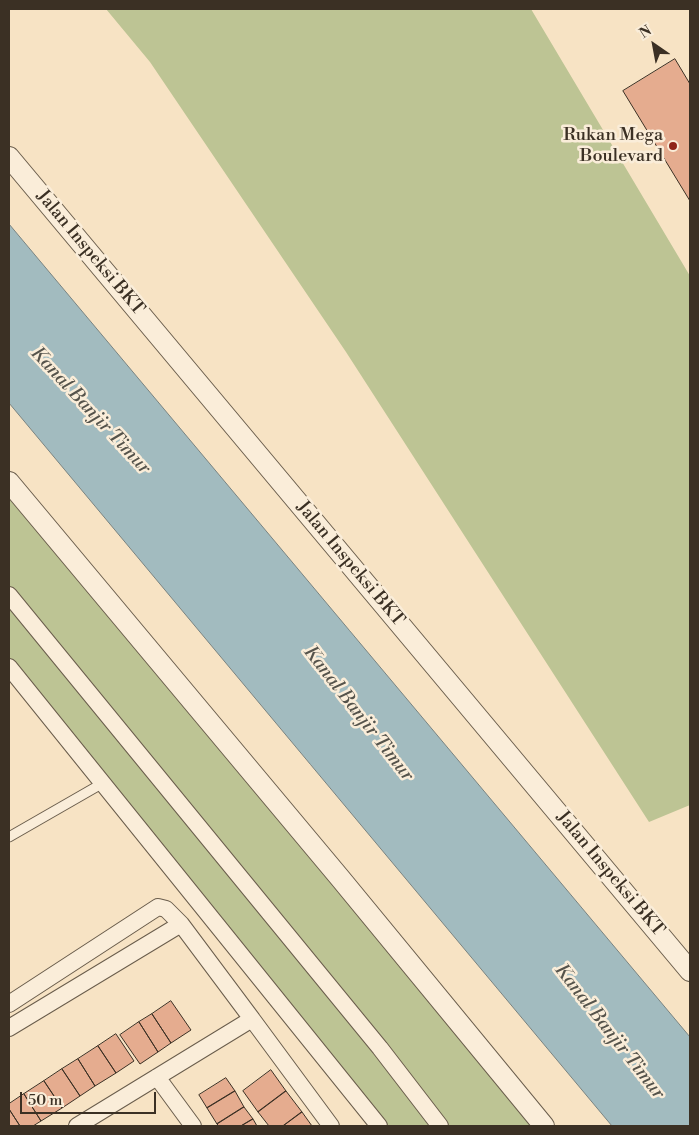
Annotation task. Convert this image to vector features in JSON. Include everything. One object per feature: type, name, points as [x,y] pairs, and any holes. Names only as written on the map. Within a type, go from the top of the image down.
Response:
[{"type":"street","name":"Jalan Inspeksi BKT","points":[[9,157],[690,971]]},
{"type":"street","points":[[9,482],[328,863],[544,1126]]},
{"type":"street","points":[[9,596],[368,1033],[440,1126]]},
{"type":"street","points":[[9,667],[379,1126]]},
{"type":"street","points":[[9,1004],[158,907],[166,909],[181,924],[331,1126]]},
{"type":"street","points":[[9,1028],[181,924]]},
{"type":"street","points":[[77,1126],[252,1019]]},
{"type":"street","points":[[157,1077],[193,1126]]},
{"type":"lane","points":[[9,837],[103,783]]},
{"type":"green space","points":[[106,9],[531,9],[690,276],[690,805],[649,822],[346,352],[150,62]]},
{"type":"green space","points":[[9,483],[544,1126],[378,1126],[9,667]]},
{"type":"water","name":"Kanal Banjir Timur","points":[[9,224],[690,1037],[690,1126],[612,1126],[9,403]]},
{"type":"building","name":"Rukan Mega Boulevard","points":[[675,59],[690,84],[690,201],[623,91]]},
{"type":"building","points":[[171,1001],[191,1030],[171,1043],[152,1014]]},
{"type":"building","points":[[152,1014],[171,1043],[158,1052],[139,1022]]},
{"type":"building","points":[[139,1022],[158,1052],[140,1064],[120,1035]]},
{"type":"building","points":[[116,1034],[134,1061],[116,1073],[98,1046]]},
{"type":"building","points":[[98,1046],[116,1073],[95,1086],[78,1059]]},
{"type":"building","points":[[78,1059],[95,1086],[80,1096],[62,1069]]},
{"type":"building","points":[[62,1069],[80,1096],[62,1108],[44,1081]]},
{"type":"building","points":[[271,1070],[286,1091],[258,1112],[243,1091]]},
{"type":"building","points":[[226,1078],[235,1091],[207,1108],[199,1095]]},
{"type":"building","points":[[44,1081],[62,1108],[41,1121],[24,1094]]},
{"type":"building","points":[[235,1091],[244,1107],[217,1124],[207,1108]]},
{"type":"building","points":[[286,1091],[302,1112],[283,1126],[269,1126],[258,1112]]},
{"type":"building","points":[[24,1094],[41,1121],[33,1126],[20,1126],[9,1109],[9,1104]]},
{"type":"building","points":[[244,1107],[253,1119],[241,1126],[219,1126],[217,1124]]},
{"type":"building","points":[[9,1109],[20,1126],[9,1126]]},
{"type":"building","points":[[302,1112],[312,1126],[283,1126]]},
{"type":"building","points":[[253,1119],[257,1126],[241,1126]]},
{"type":"place","name":"Rukan Mega Boulevard","points":[[673,146]]}]
